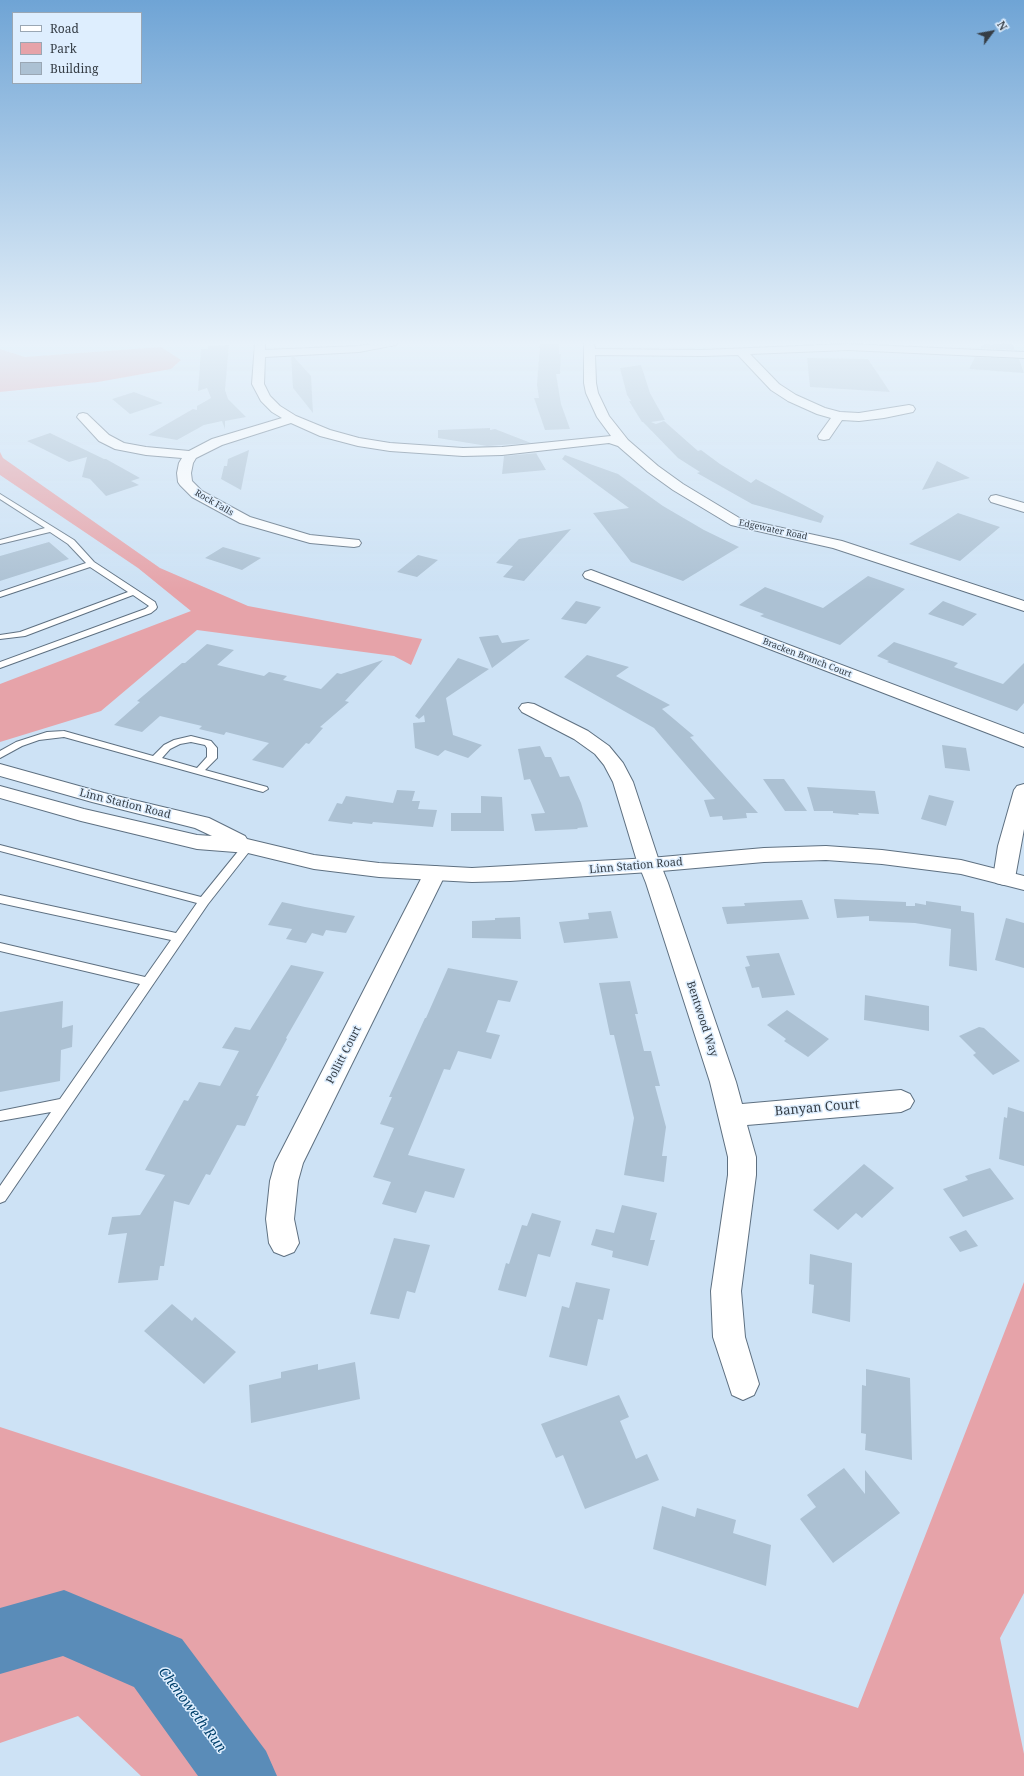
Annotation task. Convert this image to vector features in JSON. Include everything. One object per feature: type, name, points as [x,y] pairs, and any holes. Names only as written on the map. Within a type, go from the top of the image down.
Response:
[{"type":"street","points":[[92,426],[104,438],[115,444],[146,451],[192,455],[217,442],[270,426]]},
{"type":"street","points":[[308,426],[325,433],[358,442],[425,451],[502,451],[609,439],[623,443]]},
{"type":"street","name":"Edgewater Road","points":[[610,426],[623,443],[653,469],[678,487],[736,522],[837,544],[1024,606]]},
{"type":"street","points":[[824,436],[832,426]]},
{"type":"street","name":"Rock Falls","points":[[192,455],[186,463],[184,473],[185,482],[197,494],[246,520],[298,537],[354,543]]},
{"type":"street","points":[[996,499],[1024,508]]},
{"type":"street","name":"Bracken Branch Court","points":[[591,575],[1024,741]]},
{"type":"street","name":"Bentwood Way","points":[[528,708],[581,735],[602,750],[613,763],[623,782],[650,865],[658,883],[723,1082],[742,1157],[742,1174],[726,1291],[729,1337],[743,1384]]},
{"type":"street","name":"Linn Station Road","points":[[0,770],[99,798],[202,823],[248,846]]},
{"type":"street","points":[[1014,881],[1009,846],[1024,790]]},
{"type":"street","name":"Linn Station Road","points":[[0,792],[81,815],[177,838],[197,842],[248,846],[314,862],[379,870],[434,873],[510,874],[650,865],[764,855],[826,853],[882,857],[933,863],[1014,881]]},
{"type":"street","name":"Pollitt Court","points":[[284,1244],[280,1219],[284,1181],[289,1163],[434,873]]},
{"type":"street","name":"Banyan Court","points":[[732,1116],[901,1101]]},
{"type":"lane","points":[[0,496],[71,542],[91,564],[152,604],[153,607],[148,611],[0,665]]},
{"type":"lane","points":[[0,507],[14,504]]},
{"type":"lane","points":[[0,542],[51,529]]},
{"type":"lane","points":[[0,595],[91,564]]},
{"type":"lane","points":[[1,638],[22,634],[134,592]]},
{"type":"lane","points":[[0,755],[19,744],[36,738],[47,735],[64,734],[263,789]]},
{"type":"lane","points":[[155,759],[167,747],[177,742],[191,739],[208,743],[212,748],[212,758],[199,771]]},
{"type":"lane","points":[[0,1197],[204,901],[248,846]]},
{"type":"lane","points":[[0,848],[204,901]]},
{"type":"lane","points":[[0,899],[178,938]]},
{"type":"lane","points":[[0,947],[148,982]]},
{"type":"lane","points":[[0,1116],[64,1104]]},
{"type":"green space","points":[[0,452],[3,458],[160,568],[248,606],[422,639],[411,665],[394,656],[197,630],[101,711],[0,742],[0,684],[191,611],[138,568],[0,475]]},
{"type":"green space","points":[[1024,1282],[1024,1593],[1000,1638],[1024,1754],[1024,1776],[141,1776],[78,1716],[0,1743],[0,1427],[858,1708]]},
{"type":"building","points":[[164,426],[202,426],[177,440],[148,435]]},
{"type":"building","points":[[544,426],[569,426],[570,429],[545,430]]},
{"type":"building","points":[[647,426],[670,426],[698,451],[701,450],[720,464],[751,483],[756,479],[824,516],[821,523],[752,504],[697,473],[700,472],[678,458]]},
{"type":"building","points":[[490,428],[490,430],[495,429],[531,443],[487,446],[438,438],[438,430]]},
{"type":"building","points":[[50,433],[106,459],[140,478],[131,481],[139,485],[106,496],[90,479],[82,477],[87,457],[69,462],[27,441]]},
{"type":"building","points":[[249,450],[241,490],[221,479],[224,466],[227,466],[228,459]]},
{"type":"building","points":[[536,453],[546,470],[502,474],[504,456]]},
{"type":"building","points":[[565,455],[618,474],[663,506],[704,530],[739,547],[683,581],[631,562],[593,513],[629,508],[562,459]]},
{"type":"building","points":[[937,461],[970,478],[922,490]]},
{"type":"building","points":[[958,513],[1000,527],[960,561],[909,544]]},
{"type":"building","points":[[571,529],[524,581],[503,577],[513,566],[496,563],[519,539]]},
{"type":"building","points":[[49,542],[69,559],[0,581],[0,556]]},
{"type":"building","points":[[223,547],[261,558],[242,570],[205,558]]},
{"type":"building","points":[[418,555],[438,560],[417,577],[397,572]]},
{"type":"building","points":[[868,576],[905,589],[840,645],[760,616],[764,614],[739,605],[765,587],[823,608]]},
{"type":"building","points":[[576,601],[601,607],[586,624],[561,619]]},
{"type":"building","points":[[943,601],[977,614],[963,626],[928,614]]},
{"type":"building","points":[[498,635],[502,643],[530,639],[492,668],[479,637]]},
{"type":"building","points":[[894,642],[958,663],[954,667],[1003,684],[1024,663],[1024,703],[1017,711],[887,662],[889,661],[877,656]]},
{"type":"building","points":[[207,644],[234,650],[217,665],[264,676],[269,672],[287,676],[283,680],[321,689],[337,673],[341,674],[383,660],[345,701],[349,702],[320,727],[323,728],[309,744],[306,743],[283,768],[252,760],[269,743],[226,732],[224,735],[199,729],[202,726],[160,716],[142,732],[114,725],[140,702],[137,701]]},
{"type":"building","points":[[587,655],[629,667],[616,676],[670,705],[662,709],[694,736],[690,737],[758,813],[746,813],[747,818],[723,820],[722,816],[710,817],[704,800],[715,799],[654,728],[564,677]]},
{"type":"building","points":[[458,658],[489,669],[446,698],[453,735],[482,745],[468,758],[445,750],[438,756],[415,748],[413,723],[425,722],[424,715],[419,719],[415,716]]},
{"type":"building","points":[[942,745],[966,748],[970,771],[945,768]]},
{"type":"building","points":[[540,746],[545,757],[551,757],[560,777],[569,776],[581,803],[588,827],[577,828],[578,829],[535,831],[531,814],[545,813],[530,779],[524,780],[518,749]]},
{"type":"building","points":[[763,779],[784,779],[807,811],[785,811]]},
{"type":"building","points":[[807,787],[875,791],[879,814],[858,813],[859,815],[833,813],[833,811],[814,811]]},
{"type":"building","points":[[397,790],[415,791],[412,801],[420,801],[418,809],[437,810],[433,827],[373,822],[372,824],[353,822],[352,824],[328,821],[337,803],[342,804],[346,796],[393,803]]},
{"type":"building","points":[[929,795],[954,801],[946,826],[921,819]]},
{"type":"building","points":[[481,796],[502,797],[504,831],[451,831],[451,813],[481,813]]},
{"type":"building","points":[[834,899],[906,902],[906,906],[915,906],[915,903],[926,905],[926,901],[961,906],[961,911],[974,913],[977,971],[949,966],[951,929],[915,923],[869,921],[869,916],[837,918]]},
{"type":"building","points":[[802,900],[809,919],[727,924],[722,907],[745,906],[744,903]]},
{"type":"building","points":[[282,902],[355,916],[346,933],[326,930],[323,936],[312,933],[306,943],[286,939],[292,929],[268,925]]},
{"type":"building","points":[[611,911],[618,938],[564,943],[559,922],[589,919],[588,913]]},
{"type":"building","points":[[520,917],[521,939],[472,938],[472,921]]},
{"type":"building","points":[[1006,918],[1024,923],[1024,968],[995,960]]},
{"type":"building","points":[[779,953],[795,995],[762,998],[759,987],[752,988],[745,967],[750,966],[746,956]]},
{"type":"building","points":[[291,965],[324,972],[286,1038],[287,1039],[256,1096],[259,1096],[245,1126],[237,1125],[210,1175],[206,1174],[189,1205],[174,1201],[164,1266],[160,1266],[158,1280],[118,1283],[127,1233],[108,1235],[112,1217],[140,1215],[165,1175],[145,1170],[184,1100],[188,1101],[199,1082],[220,1086],[239,1051],[222,1048],[235,1027],[250,1030]]},
{"type":"building","points":[[448,968],[518,981],[510,1002],[498,1000],[486,1032],[500,1035],[491,1059],[458,1051],[450,1070],[444,1069],[408,1155],[465,1169],[454,1198],[425,1191],[416,1213],[382,1204],[391,1182],[373,1177],[394,1128],[380,1124],[392,1097],[389,1097]]},
{"type":"building","points":[[630,981],[638,1014],[635,1014],[644,1051],[651,1051],[660,1086],[655,1086],[666,1127],[662,1156],[667,1156],[664,1182],[624,1175],[634,1118],[614,1035],[610,1035],[599,983]]},
{"type":"building","points":[[865,995],[929,1006],[929,1031],[864,1020]]},
{"type":"building","points":[[63,1001],[62,1028],[73,1025],[72,1047],[61,1050],[60,1081],[0,1092],[0,1012]]},
{"type":"building","points":[[787,1010],[829,1039],[808,1057],[784,1041],[786,1039],[767,1025]]},
{"type":"building","points":[[979,1027],[984,1028],[1020,1061],[993,1075],[973,1055],[976,1053],[959,1036]]},
{"type":"building","points":[[1008,1107],[1024,1112],[1024,1166],[999,1159],[1004,1117],[1007,1118]]},
{"type":"building","points":[[864,1164],[894,1188],[862,1218],[856,1213],[838,1230],[813,1210]]},
{"type":"building","points":[[990,1168],[1014,1199],[963,1217],[943,1189],[968,1180],[965,1176]]},
{"type":"building","points":[[622,1205],[657,1213],[650,1240],[655,1240],[648,1266],[612,1257],[613,1251],[591,1245],[596,1229],[614,1233]]},
{"type":"building","points":[[532,1213],[561,1221],[550,1257],[538,1254],[526,1297],[498,1290],[506,1263],[509,1264],[522,1225],[527,1226]]},
{"type":"building","points":[[966,1230],[978,1246],[960,1252],[949,1237]]},
{"type":"building","points":[[394,1238],[430,1245],[415,1293],[407,1291],[399,1319],[370,1314]]},
{"type":"building","points":[[810,1254],[852,1263],[850,1322],[812,1313],[814,1285],[809,1284]]},
{"type":"building","points":[[576,1282],[610,1289],[603,1320],[598,1319],[587,1366],[549,1357],[562,1306],[569,1308]]},
{"type":"building","points":[[172,1304],[192,1321],[195,1317],[236,1352],[204,1384],[144,1331]]},
{"type":"building","points":[[355,1362],[360,1399],[251,1423],[249,1385],[281,1378],[281,1372],[318,1364],[318,1370]]},
{"type":"building","points":[[866,1369],[910,1378],[912,1460],[865,1450],[866,1434],[861,1433],[862,1385],[866,1386]]},
{"type":"building","points":[[619,1395],[629,1417],[620,1421],[636,1459],[647,1454],[659,1480],[585,1509],[563,1455],[556,1458],[541,1424]]},
{"type":"building","points":[[844,1468],[865,1494],[865,1470],[900,1513],[833,1563],[800,1519],[816,1507],[807,1495]]},
{"type":"building","points":[[662,1506],[695,1517],[697,1508],[736,1520],[733,1533],[771,1545],[766,1586],[653,1549]]},
{"type":"waterway","name":"Chenoweth Run","points":[[0,1641],[64,1623],[158,1663],[241,1776]]}]
